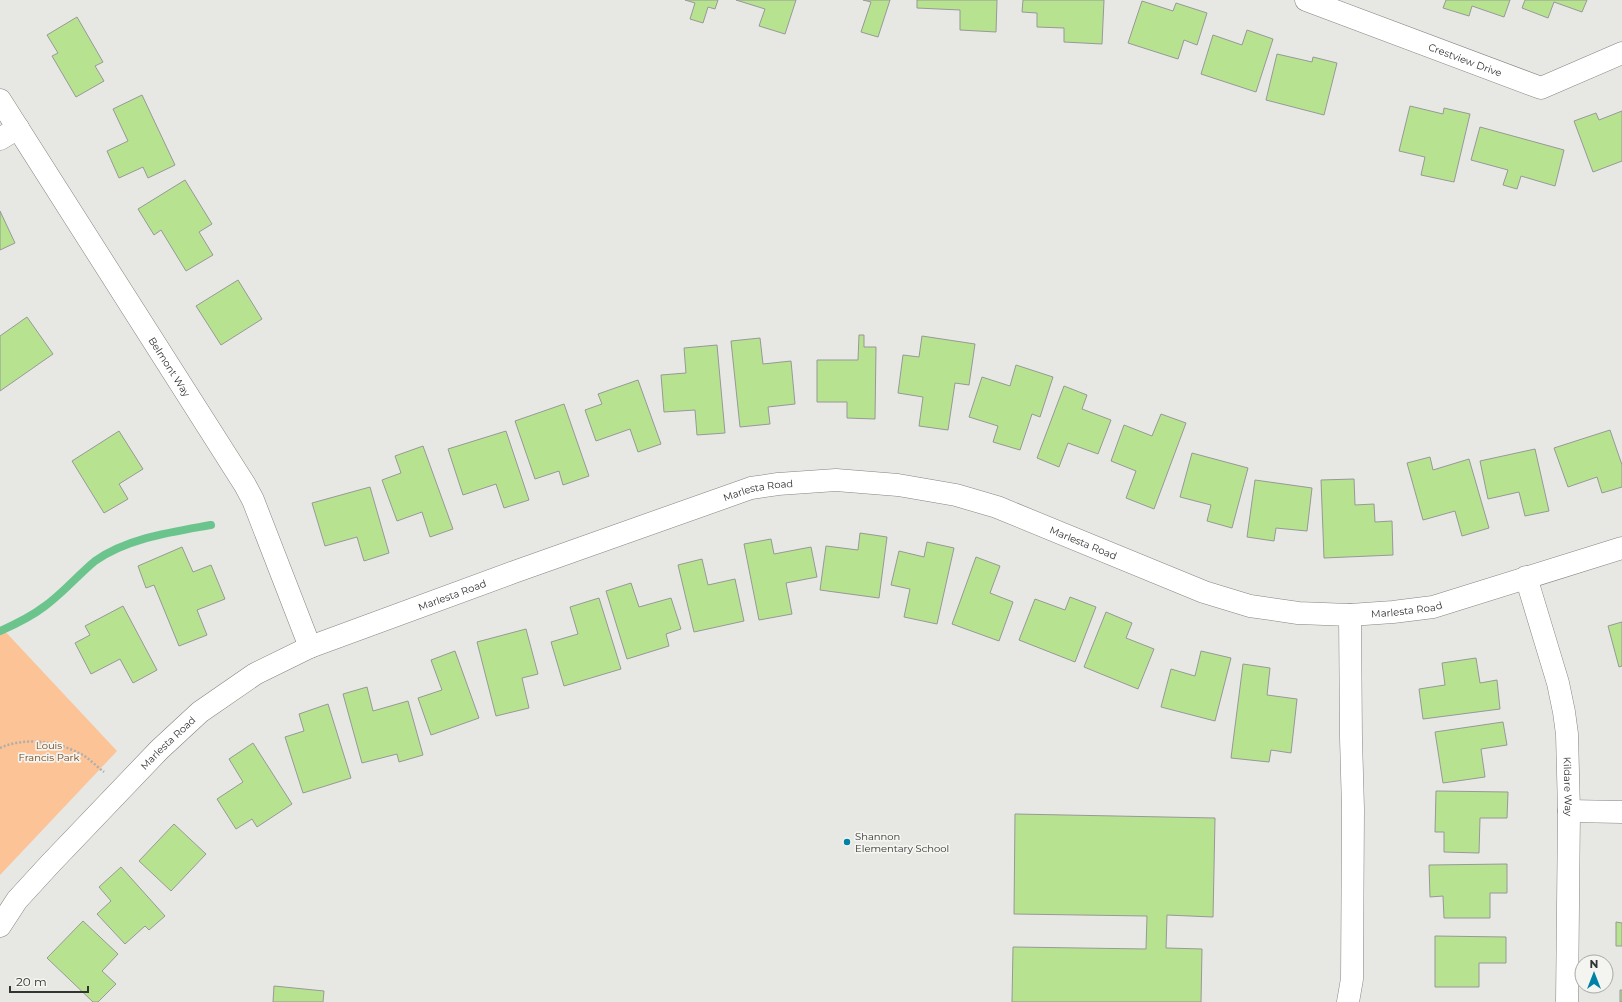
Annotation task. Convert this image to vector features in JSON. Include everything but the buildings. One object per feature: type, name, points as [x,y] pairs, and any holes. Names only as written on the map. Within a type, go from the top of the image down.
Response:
[{"type":"street","name":"Crestview Drive","points":[[1306,0],[1541,88],[1622,53]]},
{"type":"street","name":"Belmont Way","points":[[0,100],[245,485],[253,500],[310,647]]},
{"type":"street","points":[[0,140],[18,128]]},
{"type":"street","name":"Marlesta Road","points":[[0,926],[5,916],[22,895],[159,750],[200,712],[255,674],[310,647],[514,572],[751,488],[806,481],[836,480],[898,485],[978,500],[1160,575],[1217,596],[1250,606],[1298,614],[1350,615],[1433,607],[1622,548]]},
{"type":"street","name":"Kildare Way","points":[[1526,577],[1558,684],[1567,734],[1569,811],[1567,1002]]},
{"type":"street","points":[[1348,1002],[1352,979],[1353,809],[1350,615]]},
{"type":"street","points":[[1569,811],[1622,812]]},
{"type":"path","points":[[0,748],[32,741],[58,744],[80,753],[122,788]]},
{"type":"green space","name":"Louis Francis Park","points":[[0,626],[117,751],[0,875]]},
{"type":"waterway","points":[[0,631],[24,620],[40,610],[52,601],[95,561],[108,553],[136,541],[181,530],[211,525]]},
{"type":"place","name":"Shannon Elementary School","points":[[847,842]]}]
